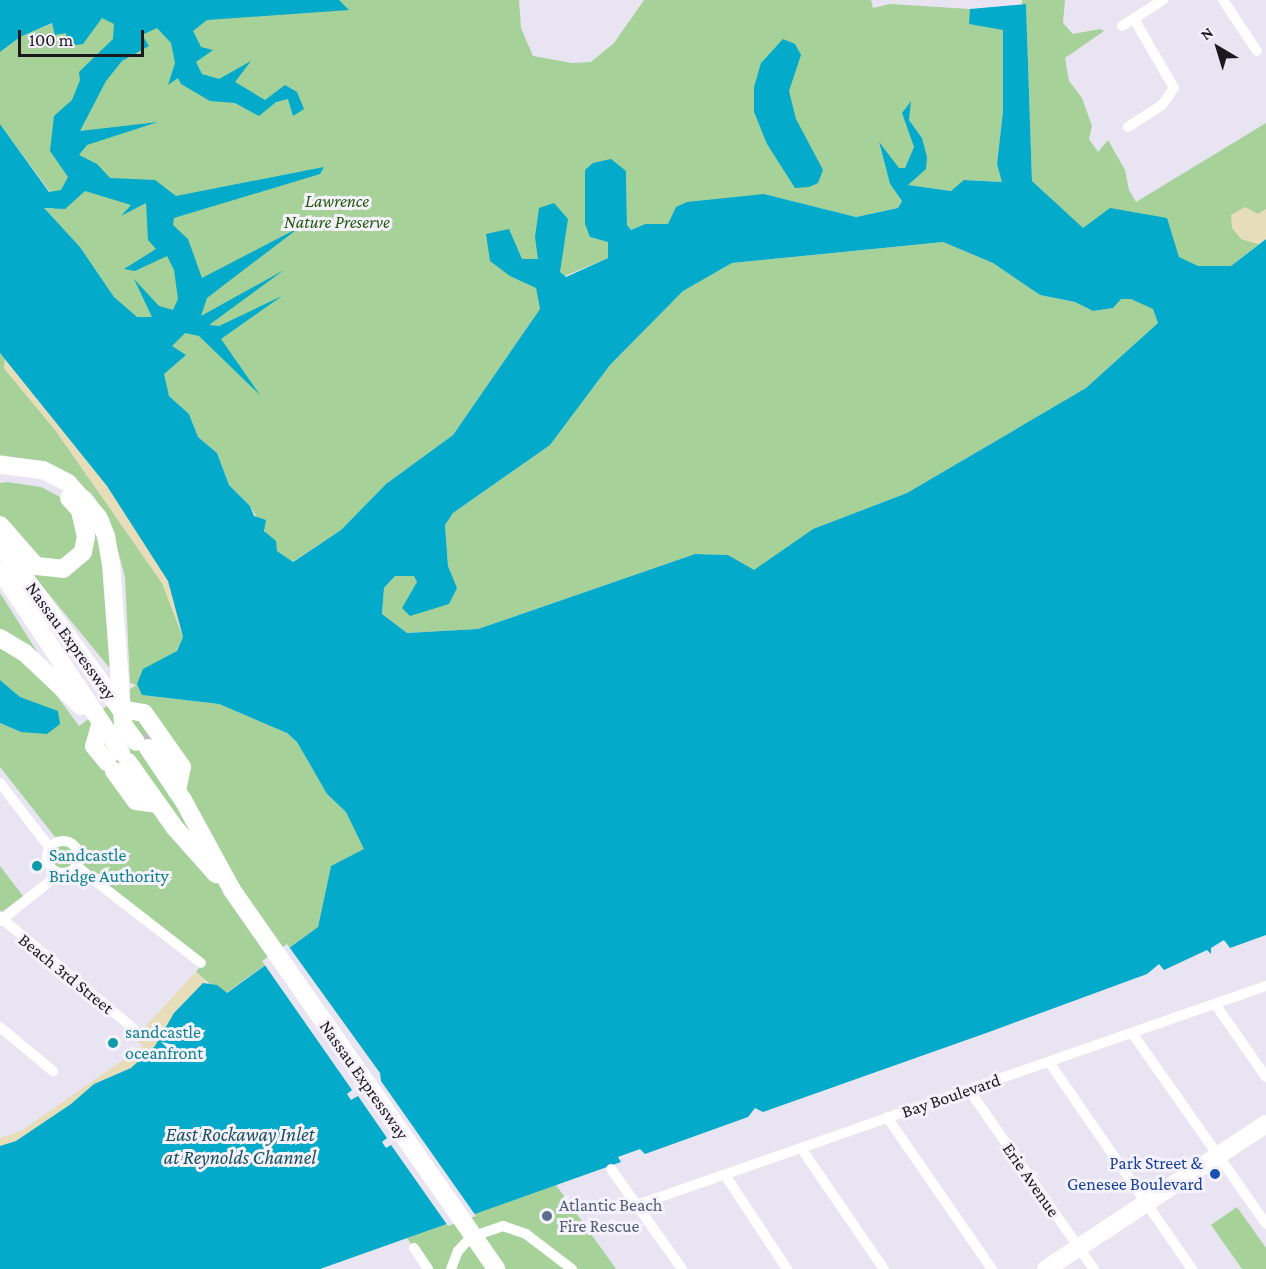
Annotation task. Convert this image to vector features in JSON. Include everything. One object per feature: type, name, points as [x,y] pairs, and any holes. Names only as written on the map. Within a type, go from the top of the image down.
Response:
[{"type":"highway","points":[[2,472],[43,470],[68,483],[98,517],[106,536],[111,564],[121,709],[119,727],[132,752]]},
{"type":"highway","points":[[0,525],[24,557],[50,570],[63,569],[83,552],[86,537],[80,510],[53,486],[29,477],[2,472]]},
{"type":"highway","name":"Nassau Expressway","points":[[0,544],[121,709]]},
{"type":"highway","name":"Nassau Expressway","points":[[0,570],[100,722],[177,791],[232,890],[493,1266]]},
{"type":"highway","points":[[0,638],[25,653],[100,722]]},
{"type":"highway","points":[[121,709],[144,713],[182,767],[177,791]]},
{"type":"highway","name":"Nassau Expressway","points":[[132,752],[136,801],[158,804],[195,851],[232,890]]},
{"type":"highway","points":[[1046,1269],[1266,1124]]},
{"type":"street","points":[[1122,26],[1163,0]]},
{"type":"street","points":[[1223,0],[1257,51]]},
{"type":"street","points":[[1128,127],[1162,105],[1174,88],[1134,19]]},
{"type":"street","points":[[0,783],[50,848],[48,862],[59,874]]},
{"type":"street","points":[[50,848],[59,842],[70,843],[77,850],[76,866]]},
{"type":"street","points":[[1,919],[59,874],[76,866]]},
{"type":"street","points":[[76,866],[201,963]]},
{"type":"street","name":"Beach 3rd Street","points":[[1,919],[134,1029]]},
{"type":"street","name":"Bay Boulevard","points":[[637,1205],[1266,986]]},
{"type":"street","points":[[1215,1004],[1266,1077]]},
{"type":"street","points":[[0,1027],[53,1071]]},
{"type":"street","points":[[1132,1033],[1266,1224]]},
{"type":"street","points":[[1049,1062],[1192,1269]]},
{"type":"street","name":"Erie Avenue","points":[[969,1090],[1094,1269]]},
{"type":"street","points":[[888,1117],[992,1269]]},
{"type":"street","points":[[801,1148],[884,1269]]},
{"type":"street","points":[[611,1169],[682,1269]]},
{"type":"street","points":[[725,1175],[787,1269]]},
{"type":"street","points":[[451,1269],[467,1241],[496,1227],[515,1228],[572,1269]]},
{"type":"street","points":[[414,1248],[428,1269]]},
{"type":"green space","name":"Lawrence Nature Preserve","points":[[50,0],[519,0],[521,28],[533,56],[572,63],[591,62],[614,43],[644,0],[871,0],[873,8],[890,4],[970,9],[970,24],[1003,29],[1003,111],[997,164],[1003,182],[965,180],[951,191],[907,185],[922,138],[909,120],[910,102],[903,113],[914,147],[905,168],[899,169],[879,143],[890,184],[902,201],[898,208],[856,217],[764,194],[668,224],[645,224],[631,230],[627,225],[626,170],[590,237],[608,241],[608,258],[536,288],[540,309],[453,435],[386,484],[341,530],[292,562],[277,551],[250,506],[229,485],[217,453],[198,437],[189,414],[169,396],[137,318],[114,297],[80,247],[43,208],[54,209],[50,192],[0,124],[0,52],[20,37],[53,23]]},
{"type":"green space","points":[[1022,0],[1065,0],[1063,23],[1073,34],[1100,29],[1104,31],[1065,58],[1069,81],[1082,98],[1092,126],[1089,139],[1098,152],[1108,140],[1125,170],[1129,190],[1136,202],[1266,123],[1266,209],[1241,239],[1259,244],[1231,266],[1198,266],[1083,229],[1032,181],[1026,5],[1022,5]]},
{"type":"green space","points":[[943,242],[993,263],[1040,295],[1075,302],[1093,311],[1113,308],[1120,299],[1131,299],[1153,308],[1158,323],[1086,388],[907,493],[813,529],[754,571],[728,555],[695,554],[478,629],[407,633],[382,614],[384,588],[395,576],[415,576],[417,582],[410,615],[424,611],[456,588],[448,566],[445,525],[453,513],[550,445],[610,365],[683,291],[732,263]]},
{"type":"green space","points":[[0,353],[5,359],[4,368],[56,431],[162,583],[183,637],[176,652],[166,659],[142,695],[219,704],[287,733],[297,742],[327,794],[346,812],[365,849],[331,866],[318,927],[226,993],[210,984],[196,972],[201,965],[79,861],[73,870],[63,873],[50,867],[48,852],[59,842],[0,767],[0,723],[21,732],[20,697],[0,680],[0,646],[10,650],[54,692],[79,726],[136,685],[130,683],[125,577],[109,518],[91,493],[46,462],[0,455]]},
{"type":"green space","points":[[0,483],[41,487],[62,498],[84,533],[72,561],[42,565],[0,521]]},
{"type":"green space","points":[[101,529],[117,677],[20,559],[39,574],[68,575],[90,553],[96,532]]},
{"type":"green space","points":[[0,593],[43,661],[0,636]]},
{"type":"green space","points":[[0,866],[23,896],[2,912],[0,910]]},
{"type":"green space","points":[[556,1185],[616,1269],[428,1269],[407,1238]]},
{"type":"green space","points":[[1237,1207],[1266,1248],[1266,1269],[1242,1269],[1211,1225]]},
{"type":"sand","points":[[1245,207],[1258,214],[1266,209],[1266,239],[1259,244],[1241,239],[1232,228],[1231,215]]},
{"type":"sand","points":[[5,359],[107,486],[139,532],[168,581],[183,637],[162,583],[56,431],[4,368]]},
{"type":"sand","points":[[196,972],[206,981],[179,1007],[155,1046],[131,1068],[94,1084],[71,1104],[16,1141],[0,1146],[0,1138],[21,1131],[143,1046],[136,1040],[144,1028]]},
{"type":"water","name":"East Rockaway Inlet at Reynolds Channel","points":[[0,0],[339,0],[349,10],[207,20],[193,31],[201,47],[213,50],[196,62],[202,74],[219,79],[251,61],[235,82],[265,100],[285,85],[297,92],[304,109],[293,116],[288,99],[276,102],[259,116],[235,103],[210,101],[181,84],[178,78],[168,85],[175,63],[171,43],[157,28],[142,35],[149,46],[122,61],[106,81],[80,131],[158,122],[87,145],[79,155],[97,164],[110,178],[155,180],[176,196],[324,167],[320,174],[174,218],[173,225],[188,239],[202,278],[300,227],[207,298],[201,316],[284,270],[209,325],[219,326],[282,296],[221,339],[260,395],[199,336],[185,333],[172,346],[186,355],[164,374],[169,396],[189,414],[198,437],[217,453],[229,485],[250,506],[254,516],[266,520],[264,531],[276,541],[277,551],[293,562],[341,530],[386,484],[453,435],[540,309],[536,288],[510,276],[490,261],[486,234],[509,229],[522,259],[538,259],[535,237],[539,208],[554,203],[568,219],[560,272],[566,277],[608,258],[608,242],[590,237],[585,224],[585,170],[593,163],[611,159],[626,171],[627,225],[631,230],[645,224],[668,224],[676,207],[687,202],[764,194],[856,217],[898,208],[902,201],[890,184],[879,142],[899,168],[905,168],[914,147],[902,113],[911,101],[909,120],[922,138],[927,157],[926,169],[908,185],[951,191],[964,180],[1002,182],[997,164],[1003,111],[1003,30],[969,24],[970,9],[1026,4],[1032,181],[1083,228],[1110,208],[1167,218],[1179,257],[1198,266],[1231,266],[1266,239],[1266,935],[1230,948],[1224,940],[1211,948],[1211,954],[1207,950],[1164,970],[1159,964],[1147,974],[989,1032],[763,1112],[755,1108],[748,1117],[645,1154],[640,1149],[618,1157],[621,1162],[320,1269],[0,1269],[0,1146],[16,1141],[71,1104],[94,1084],[131,1068],[155,1046],[174,1013],[203,983],[217,985],[227,993],[318,927],[331,866],[364,849],[346,812],[327,794],[297,742],[287,733],[219,704],[142,695],[137,684],[143,669],[177,651],[183,637],[168,581],[107,486],[0,353],[0,124],[49,192],[61,190],[68,177],[50,151],[54,116],[72,100],[80,80],[79,72],[113,39],[114,24],[102,18],[83,44],[69,46],[66,33],[55,35],[52,23],[20,37],[0,52]],"holes":[[[85,191],[131,205],[121,216],[146,203],[148,240],[156,249],[124,269],[135,271],[167,256],[174,270],[178,299],[173,310],[159,306],[134,279],[152,317],[137,317],[114,297],[80,247],[44,208],[65,209]],[[943,242],[993,263],[1040,295],[1075,302],[1093,311],[1113,308],[1121,299],[1131,299],[1153,309],[1158,323],[1086,388],[907,493],[813,529],[754,570],[728,555],[695,554],[478,629],[407,633],[382,614],[384,588],[395,576],[414,576],[417,582],[402,608],[410,616],[449,604],[457,588],[448,566],[445,525],[453,513],[550,445],[610,365],[683,291],[732,263]]]},
{"type":"water","points":[[783,39],[795,44],[801,55],[789,91],[796,119],[823,170],[818,183],[809,187],[795,188],[767,144],[754,112],[754,87],[761,63]]},
{"type":"water","points":[[0,680],[20,697],[58,711],[60,724],[47,734],[21,732],[0,723]]},
{"type":"pier","points":[[287,944],[380,1073],[381,1081],[476,1216],[448,1226],[391,1145],[386,1148],[382,1142],[387,1138],[358,1096],[351,1100],[347,1094],[352,1090],[262,961]]},
{"type":"tunnel","points":[[145,735],[153,746]]},
{"type":"place","name":"Sandcastle Bridge Authority","points":[[37,866]]},
{"type":"place","name":"sandcastle oceanfront","points":[[113,1043]]},
{"type":"place","name":"Park Street & Genesee Boulevard","points":[[1215,1174]]},
{"type":"place","name":"Atlantic Beach Fire Rescue","points":[[547,1216]]}]
